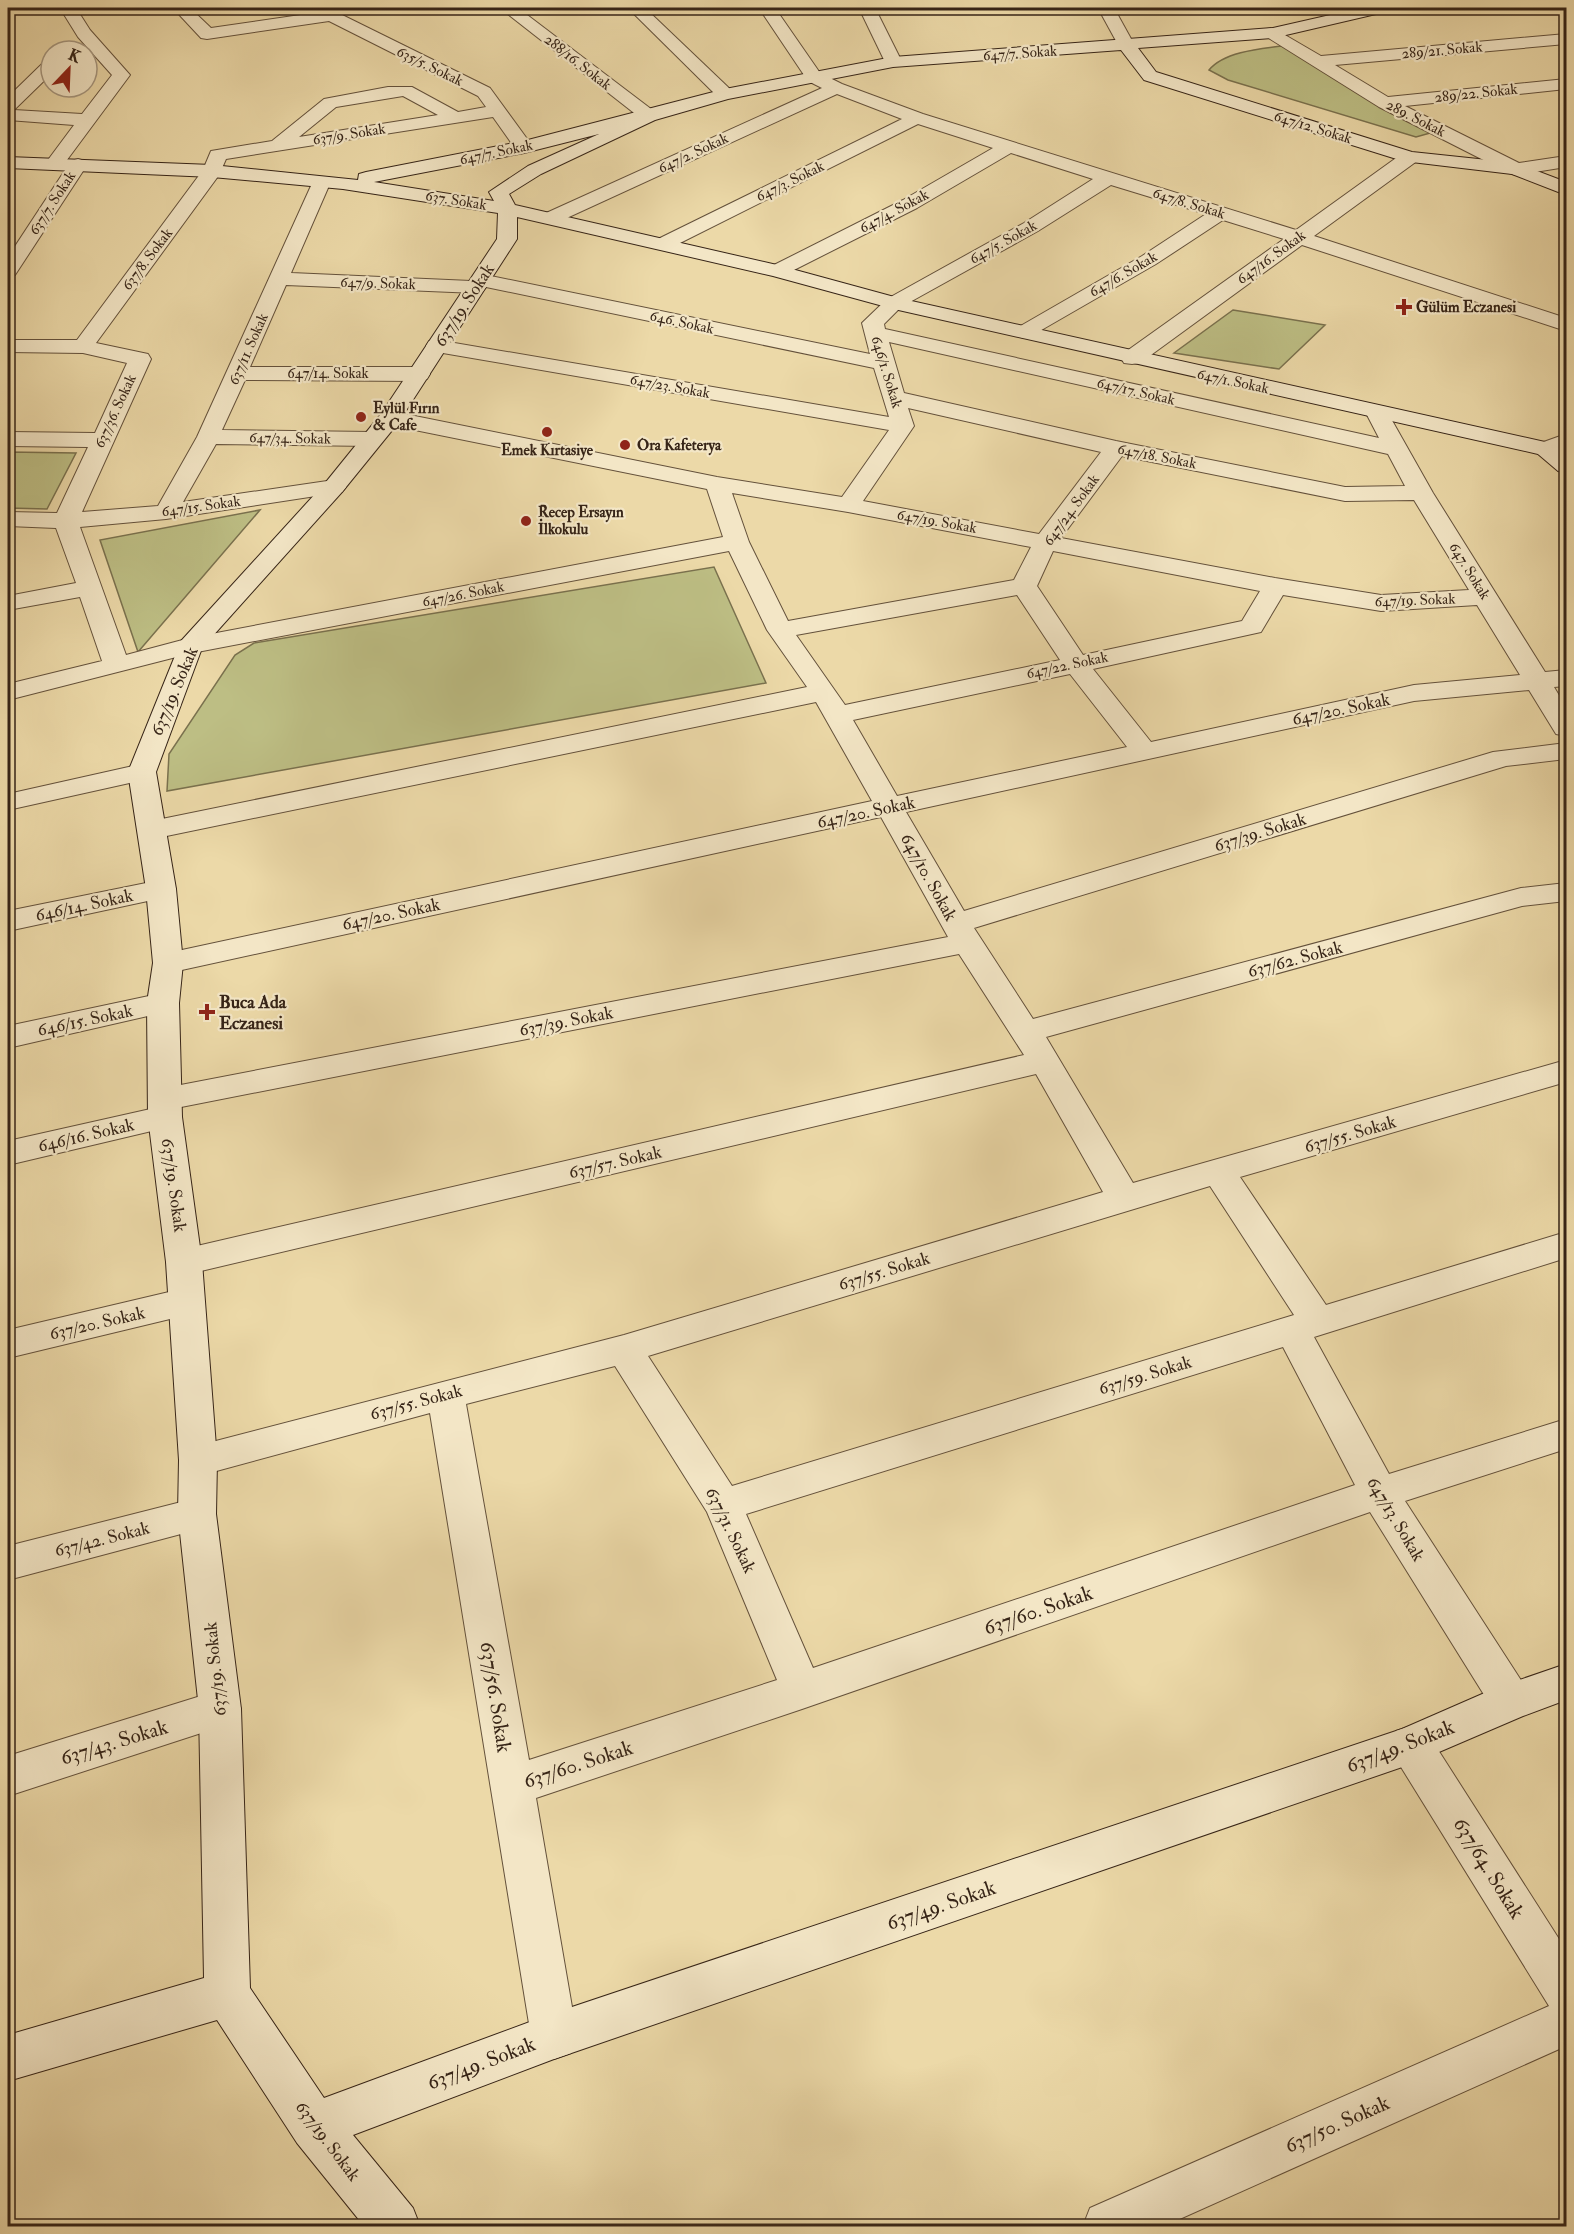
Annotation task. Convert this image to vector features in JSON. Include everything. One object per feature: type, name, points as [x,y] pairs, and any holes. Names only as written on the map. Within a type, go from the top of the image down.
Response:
[{"type":"street","points":[[54,164],[121,75],[78,39],[68,8]]},
{"type":"street","points":[[181,8],[207,34],[322,12]]},
{"type":"street","name":"288/16. Sokak","points":[[508,8],[649,116]]},
{"type":"street","points":[[636,8],[725,94]]},
{"type":"street","points":[[768,9],[787,8]]},
{"type":"street","points":[[867,8],[893,62]]},
{"type":"street","name":"647/12. Sokak","points":[[1106,8],[1127,46],[1150,76],[1410,156],[1516,169]]},
{"type":"street","name":"647/7. Sokak","points":[[333,182],[524,147],[649,116],[725,94],[893,62],[1127,46],[1273,33],[1375,8],[1395,8]]},
{"type":"street","points":[[768,9],[814,77]]},
{"type":"street","name":"635/5. Sokak","points":[[322,12],[484,92],[524,147]]},
{"type":"street","name":"289. Sokak","points":[[1273,33],[1385,103],[1516,169],[1566,189]]},
{"type":"street","name":"289/21. Sokak","points":[[1318,61],[1566,39]]},
{"type":"street","points":[[8,106],[39,76]]},
{"type":"street","name":"647/8. Sokak","points":[[814,77],[836,88],[917,118],[1298,237],[1566,325]]},
{"type":"street","name":"289/22. Sokak","points":[[1385,103],[1566,84]]},
{"type":"street","name":"647/2. Sokak","points":[[551,218],[836,88]]},
{"type":"street","points":[[279,144],[330,103],[388,92],[406,91],[455,117]]},
{"type":"street","name":"637/9. Sokak","points":[[212,171],[218,155],[497,111]]},
{"type":"street","points":[[8,115],[87,120]]},
{"type":"street","name":"647/7. Sokak","points":[[508,209],[499,192],[520,177],[625,130],[649,116]]},
{"type":"street","name":"647/3. Sokak","points":[[663,244],[917,118]]},
{"type":"street","name":"647/4. Sokak","points":[[777,271],[910,204],[1008,147]]},
{"type":"street","points":[[438,197],[433,185],[437,176],[454,166],[502,151]]},
{"type":"street","name":"647/16. Sokak","points":[[1132,358],[1410,156]]},
{"type":"street","name":"637. Sokak","points":[[8,162],[212,171],[333,182],[438,197],[508,209],[663,244],[777,271],[894,303]]},
{"type":"street","points":[[1516,169],[1566,162]]},
{"type":"street","name":"637/7. Sokak","points":[[8,271],[78,165]]},
{"type":"street","name":"637/8. Sokak","points":[[83,347],[212,171]]},
{"type":"street","name":"647/5. Sokak","points":[[894,303],[1031,227],[1108,178]]},
{"type":"street","name":"637/11. Sokak","points":[[166,512],[208,436],[279,279],[333,182]]},
{"type":"street","name":"637/19. Sokak","points":[[395,2226],[314,2126],[227,1994],[220,1709],[197,1515],[198,1460],[184,1262],[165,1108],[163,1003],[168,963],[161,889],[142,772],[190,646],[334,487],[381,428],[507,239],[508,209]]},
{"type":"street","name":"647/6. Sokak","points":[[1024,332],[1149,260],[1221,213]]},
{"type":"street","name":"647/9. Sokak","points":[[279,279],[478,283]]},
{"type":"street","name":"646. Sokak","points":[[478,283],[883,363]]},
{"type":"street","name":"647/1. Sokak","points":[[894,303],[1377,413],[1556,445],[1566,466]]},
{"type":"street","name":"646/1. Sokak","points":[[848,505],[903,426],[873,323],[894,303]]},
{"type":"street","name":"647/17. Sokak","points":[[875,333],[1397,449]]},
{"type":"street","name":"637/36. Sokak","points":[[8,346],[83,347],[140,358],[66,521]]},
{"type":"street","name":"647/23. Sokak","points":[[437,346],[903,426]]},
{"type":"street","name":"647/14. Sokak","points":[[237,373],[419,374]]},
{"type":"street","name":"647/18. Sokak","points":[[895,398],[1116,448],[1345,494],[1421,493]]},
{"type":"street","name":"647. Sokak","points":[[1377,413],[1421,493],[1566,728]]},
{"type":"street","name":"647/34. Sokak","points":[[208,436],[381,428]]},
{"type":"street","name":"647/19. Sokak","points":[[381,428],[848,505],[1275,586],[1381,603],[1485,597]]},
{"type":"street","points":[[8,439],[102,440]]},
{"type":"street","name":"647/24. Sokak","points":[[1024,586],[1046,541],[1116,448]]},
{"type":"street","name":"647/10. Sokak","points":[[717,484],[737,542],[780,630],[830,704],[961,933],[1045,1061],[1124,1198]]},
{"type":"street","name":"647/15. Sokak","points":[[8,519],[66,521],[166,512],[334,487]]},
{"type":"street","points":[[66,521],[117,665]]},
{"type":"street","name":"647/26. Sokak","points":[[8,692],[190,646],[737,542]]},
{"type":"street","points":[[780,630],[1024,586],[1075,663],[1144,751]]},
{"type":"street","name":"647/22. Sokak","points":[[152,830],[830,704],[1075,663],[1252,627],[1275,586]]},
{"type":"street","points":[[8,603],[91,588]]},
{"type":"street","name":"647/20. Sokak","points":[[168,963],[1414,693],[1566,678]]},
{"type":"street","name":"637/39. Sokak","points":[[165,1108],[961,933],[1503,758],[1566,752]]},
{"type":"street","points":[[8,802],[142,772]]},
{"type":"street","name":"646/14. Sokak","points":[[8,921],[161,889]]},
{"type":"street","name":"637/62. Sokak","points":[[1025,1032],[1521,897],[1566,892]]},
{"type":"street","name":"646/15. Sokak","points":[[8,1037],[163,1003]]},
{"type":"street","name":"637/57. Sokak","points":[[184,1262],[1045,1061]]},
{"type":"street","name":"637/55. Sokak","points":[[198,1460],[624,1349],[1124,1198],[1566,1071]]},
{"type":"street","name":"646/16. Sokak","points":[[8,1154],[165,1108]]},
{"type":"street","name":"647/13. Sokak","points":[[1219,1172],[1305,1326],[1379,1493],[1511,1701]]},
{"type":"street","name":"637/59. Sokak","points":[[723,1505],[1566,1245]]},
{"type":"street","name":"637/20. Sokak","points":[[8,1344],[186,1302]]},
{"type":"street","name":"637/31. Sokak","points":[[624,1349],[723,1505],[802,1690]]},
{"type":"street","name":"637/56. Sokak","points":[[446,1394],[554,2036]]},
{"type":"street","name":"637/60. Sokak","points":[[511,1786],[802,1690],[1379,1493],[1566,1434]]},
{"type":"street","name":"637/42. Sokak","points":[[8,1563],[197,1515]]},
{"type":"street","name":"637/49. Sokak","points":[[314,2126],[554,2036],[1411,1745],[1511,1701],[1566,1682]]},
{"type":"street","name":"637/43. Sokak","points":[[8,1776],[220,1709]]},
{"type":"street","name":"637/64. Sokak","points":[[1411,1745],[1566,1991]]},
{"type":"street","points":[[8,2058],[227,1994]]},
{"type":"street","name":"637/50. Sokak","points":[[1108,2226],[1566,2022]]},
{"type":"green space","points":[[1297,44],[1441,130],[1416,137],[1228,80],[1209,70],[1217,63],[1237,54],[1262,48]]},
{"type":"green space","points":[[1233,310],[1325,325],[1279,369],[1174,353]]},
{"type":"green space","points":[[8,452],[76,453],[47,509],[8,508]]},
{"type":"green space","points":[[260,510],[138,652],[100,540]]},
{"type":"green space","points":[[714,567],[766,683],[167,791],[169,754],[235,655],[254,643]]},
{"type":"place","name":"Gülüm Eczanesi","points":[[1404,307]]},
{"type":"place","name":"Eylül Fırın & Cafe","points":[[361,417]]},
{"type":"place","name":"Emek Kırtasiye","points":[[547,432]]},
{"type":"place","name":"Ora Kafeterya","points":[[625,445]]},
{"type":"place","name":"Recep Ersayın İlkokulu","points":[[526,521]]},
{"type":"place","name":"Buca Ada Eczanesi","points":[[207,1012]]}]
